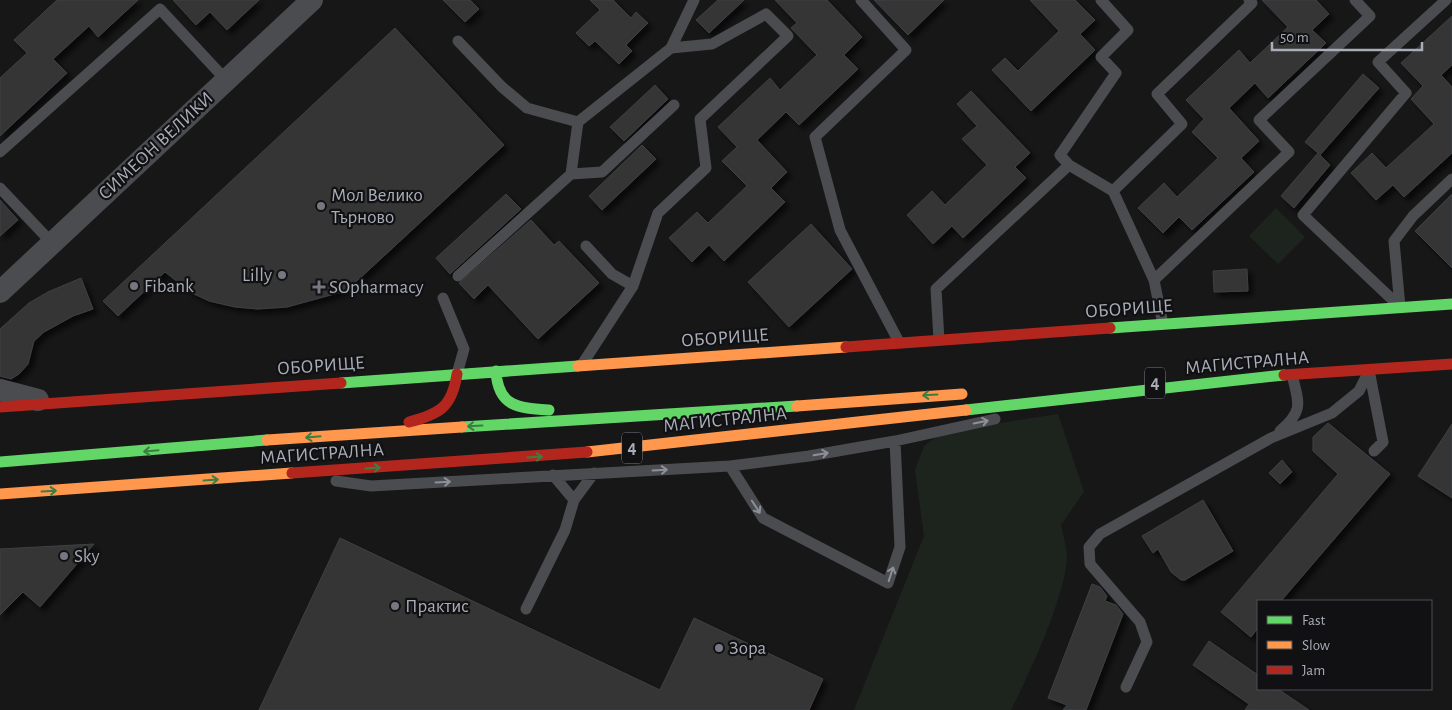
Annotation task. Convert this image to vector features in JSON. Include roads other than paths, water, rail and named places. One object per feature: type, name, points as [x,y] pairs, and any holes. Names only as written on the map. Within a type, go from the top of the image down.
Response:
[{"type":"main road","name":"ОБОРИЩЕ","points":[[0,407],[1452,304]]},
{"type":"main road","name":"МАГИСТРАЛНА","points":[[0,494],[591,452],[1261,377],[1452,364]]},
{"type":"main road","points":[[496,372],[496,384],[500,395],[518,406],[663,416]]},
{"type":"main road","points":[[368,432],[421,420],[440,412],[453,397],[457,374]]},
{"type":"main road","name":"4","points":[[1048,389],[1261,377]]},
{"type":"main road","name":"4","points":[[0,462],[368,432],[663,416],[972,393]]},
{"type":"street","name":"СИМЕОН ВЕЛИКИ","points":[[0,292],[312,0]]},
{"type":"street","points":[[0,390],[51,403]]},
{"type":"lane","points":[[570,174],[578,122],[671,48],[694,0]]},
{"type":"lane","points":[[861,0],[906,50],[815,138],[840,230],[900,343]]},
{"type":"lane","points":[[1101,0],[1128,30],[1101,57],[1116,73],[1060,155],[1069,165],[1113,191],[1154,280],[1163,324]]},
{"type":"lane","points":[[1113,191],[1182,124],[1157,94],[1252,2],[1249,0]]},
{"type":"lane","points":[[1154,280],[1289,152],[1259,120],[1370,16],[1355,0]]},
{"type":"lane","points":[[1400,307],[1303,215],[1406,93],[1378,62],[1446,0]]},
{"type":"lane","points":[[0,152],[160,9],[226,80]]},
{"type":"lane","points":[[581,366],[632,286],[658,213],[706,168],[700,119],[788,36],[766,14],[712,44],[671,48]]},
{"type":"lane","points":[[458,41],[502,87],[527,108],[578,122]]},
{"type":"lane","points":[[458,276],[570,174],[602,172],[674,105]]},
{"type":"lane","points":[[939,340],[936,289],[1069,165]]},
{"type":"lane","points":[[1400,307],[1394,241],[1413,216],[1452,180]]},
{"type":"lane","points":[[0,188],[52,243]]},
{"type":"lane","points":[[586,246],[612,274],[632,286]]},
{"type":"lane","points":[[444,298],[464,349],[457,374]]},
{"type":"lane","points":[[1126,687],[1147,642],[1140,622],[1090,564],[1089,547],[1100,534],[1272,438],[1332,413],[1359,391],[1369,370]]},
{"type":"lane","points":[[1369,370],[1383,442],[1374,451]]},
{"type":"lane","points":[[1272,438],[1295,419],[1298,401],[1292,375]]},
{"type":"lane","points":[[290,474],[371,486],[730,466],[809,456],[895,441],[1111,394]]},
{"type":"lane","points":[[730,466],[763,518],[888,583],[900,547],[895,441]]},
{"type":"lane","points":[[526,609],[565,530],[574,500],[594,473]]},
{"type":"lane","points":[[553,475],[574,500]]},
{"type":"place","name":"Мол Велико Търново","points":[[321,206]]},
{"type":"place","name":"Lilly","points":[[282,275]]},
{"type":"place","name":"Fibank","points":[[134,286]]},
{"type":"place","name":"SOpharmacy","points":[[319,287]]},
{"type":"place","name":"Sky","points":[[64,556]]},
{"type":"place","name":"Практис","points":[[395,606]]},
{"type":"place","name":"Зора","points":[[719,648]]}]
